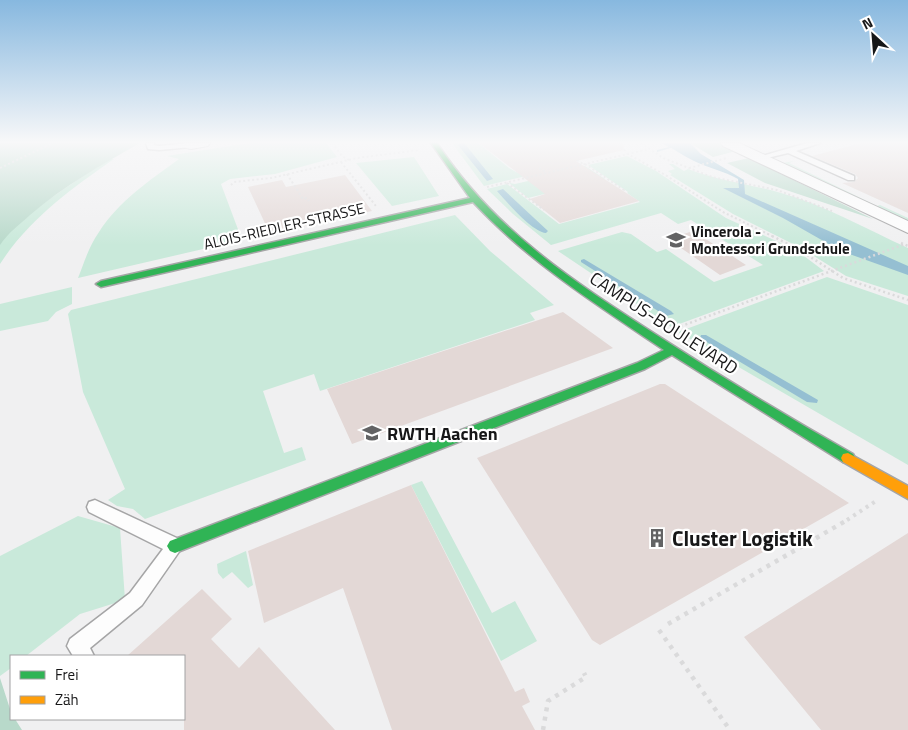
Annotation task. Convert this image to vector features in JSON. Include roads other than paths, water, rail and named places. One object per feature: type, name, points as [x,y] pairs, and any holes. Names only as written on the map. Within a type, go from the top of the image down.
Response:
[{"type":"street","name":"CAMPUS-BOULEVARD","points":[[458,177],[470,195],[507,232],[547,264],[652,338],[814,439],[908,493]]},
{"type":"street","points":[[800,177],[908,228]]},
{"type":"street","name":"ALOIS-RIEDLER-STRASSE","points":[[101,284],[386,218],[470,195]]},
{"type":"street","points":[[175,546],[641,366],[672,351]]},
{"type":"lane","points":[[83,655],[77,646],[136,599],[175,546],[95,507]]},
{"type":"water","points":[[484,177],[491,177],[493,179],[487,181]]},
{"type":"water","points":[[734,177],[744,180],[745,194],[908,266],[908,275],[841,251],[783,218],[723,188],[739,188],[738,179]]},
{"type":"water","points":[[503,189],[548,231],[546,233],[534,228],[520,216],[497,191]]},
{"type":"water","points":[[584,259],[674,314],[666,316],[581,262]]},
{"type":"water","points":[[701,335],[706,335],[818,400],[817,403],[807,402],[700,338]]},
{"type":"place","name":"Vincerola - Montessori Grundschule","points":[[676,240]]},
{"type":"place","name":"RWTH Aachen","points":[[372,433]]},
{"type":"place","name":"Cluster Logistik","points":[[657,538]]}]
